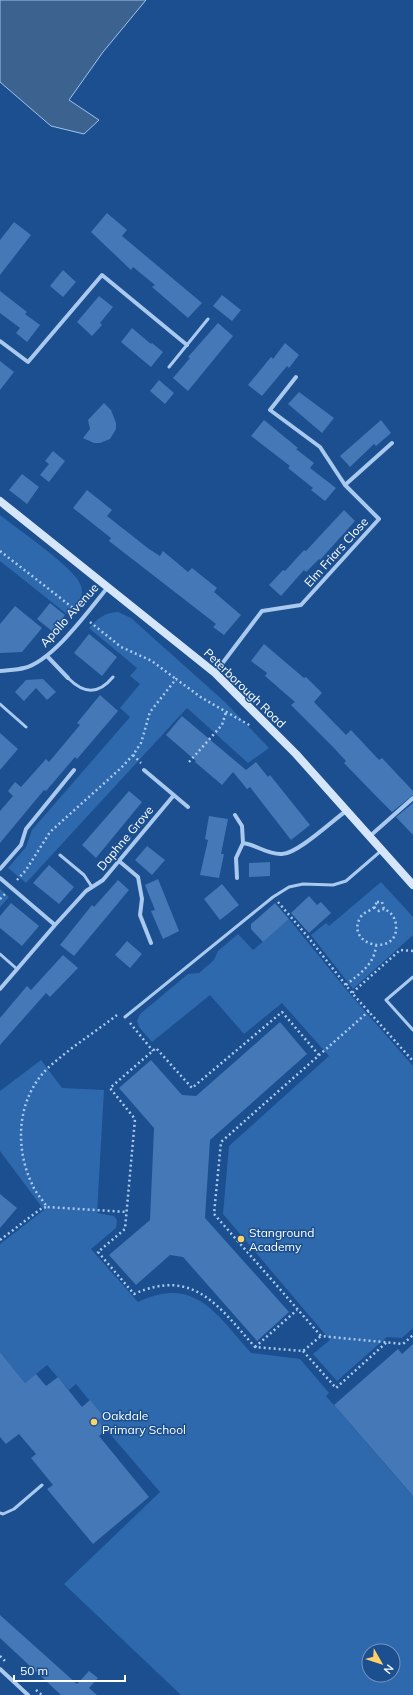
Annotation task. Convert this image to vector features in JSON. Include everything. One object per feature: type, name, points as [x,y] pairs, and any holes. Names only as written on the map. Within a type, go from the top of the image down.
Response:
[{"type":"main road","name":"Peterborough Road","points":[[0,501],[215,673],[296,754],[413,886]]},
{"type":"street","points":[[1,343],[28,362],[102,275],[187,345]]},
{"type":"street","name":"Elm Friars Close","points":[[215,673],[262,611],[301,605],[379,520],[345,485],[320,448],[270,410],[296,377]]},
{"type":"street","points":[[345,485],[392,443]]},
{"type":"street","name":"Apollo Avenue","points":[[0,671],[26,668],[47,656],[84,617],[108,586]]},
{"type":"street","points":[[47,656],[68,678]]},
{"type":"street","points":[[0,869],[21,845],[26,829],[74,770]]},
{"type":"street","points":[[144,770],[188,807]]},
{"type":"street","name":"Daphne Grove","points":[[0,989],[86,891],[103,880],[174,795]]},
{"type":"street","points":[[370,836],[413,798]]},
{"type":"street","points":[[244,843],[254,844],[264,851],[282,854],[300,847],[346,811]]},
{"type":"street","points":[[235,815],[242,826],[244,843],[236,858],[237,878]]},
{"type":"street","points":[[119,861],[138,877],[142,899],[140,915],[151,943]]},
{"type":"street","points":[[0,878],[55,925]]},
{"type":"street","points":[[0,1669],[28,1695]]},
{"type":"lane","points":[[169,367],[208,319]]},
{"type":"lane","points":[[68,678],[76,686],[85,690],[95,690],[105,686],[113,677]]},
{"type":"lane","points":[[0,704],[26,727]]},
{"type":"lane","points":[[125,1017],[273,897],[289,887],[303,884],[333,885],[346,881],[382,850]]},
{"type":"lane","points":[[60,855],[84,875],[92,888]]},
{"type":"lane","points":[[0,954],[17,969]]},
{"type":"lane","points":[[413,977],[386,1000],[413,1030]]},
{"type":"lane","points":[[0,1513],[3,1514],[14,1509],[42,1485]]},
{"type":"path","points":[[189,762],[222,725],[226,712]]},
{"type":"path","points":[[273,897],[308,937],[352,993]]},
{"type":"path","points":[[380,902],[383,904],[384,908],[396,920],[395,934],[386,943],[376,946],[364,940],[358,929],[360,918],[364,913],[374,907],[376,903],[380,902]]},
{"type":"path","points":[[374,907],[379,911],[384,908]]},
{"type":"path","points":[[346,985],[373,960],[376,946]]},
{"type":"path","points":[[369,1011],[221,1142],[214,1214],[321,1336],[403,1344],[413,1335]]},
{"type":"path","points":[[319,1056],[282,1012],[192,1088],[156,1048],[110,1088],[135,1119],[125,1229],[98,1252],[134,1294],[147,1288],[168,1284],[189,1287],[205,1296],[220,1308],[255,1347],[303,1351],[336,1388],[388,1342]]},
{"type":"path","points":[[47,1207],[32,1185],[23,1160],[20,1134],[24,1107],[35,1084],[48,1068],[119,1013],[125,1017],[153,1051]]},
{"type":"path","points":[[0,1240],[42,1208],[47,1207],[127,1212]]},
{"type":"path","points":[[255,1347],[297,1310]]},
{"type":"path","points":[[303,1351],[321,1336]]},
{"type":"shaded area","points":[[0,0],[146,0],[103,52],[69,100],[99,120],[84,134],[51,126],[0,82]]},
{"type":"shaded area","points":[[0,515],[58,559],[77,579],[82,590],[81,598],[68,615],[0,561]]},
{"type":"shaded area","points":[[118,612],[131,618],[226,703],[269,748],[248,763],[187,708],[26,883],[8,868],[26,847],[32,830],[130,717],[120,708],[140,684],[130,676],[137,668],[89,628],[95,621],[102,617]]},
{"type":"shaded area","points":[[381,882],[413,917],[413,935],[353,989],[311,935],[326,923],[329,926]]},
{"type":"shaded area","points":[[0,889],[9,897],[0,907]]},
{"type":"shaded area","points":[[289,919],[349,993],[413,1066],[413,1328],[402,1338],[387,1337],[337,1381],[313,1354],[330,1340],[223,1214],[229,1146],[329,1056],[282,1003],[244,1034],[210,995],[152,1042],[139,1027],[137,1021],[140,1014],[188,974],[199,973],[214,960],[218,951],[238,934],[253,950]]},
{"type":"shaded area","points":[[41,1060],[62,1088],[104,1090],[97,1213],[114,1216],[117,1220],[116,1228],[91,1249],[138,1302],[158,1295],[175,1293],[190,1296],[203,1303],[215,1313],[251,1353],[300,1359],[329,1393],[326,1396],[411,1494],[413,1493],[413,1695],[181,1695],[64,1584],[160,1492],[98,1420],[102,1416],[76,1384],[69,1390],[47,1365],[25,1383],[0,1352],[0,1244],[44,1210],[0,1151],[0,1091]]},
{"type":"building","points":[[107,213],[127,230],[122,236],[202,303],[188,318],[152,287],[155,285],[133,267],[131,270],[91,232]]},
{"type":"building","points":[[14,222],[31,235],[0,275],[0,240]]},
{"type":"building","points":[[63,270],[76,282],[63,297],[50,286]]},
{"type":"building","points":[[0,291],[27,312],[25,314],[40,325],[27,342],[16,333],[20,328],[0,313]]},
{"type":"building","points":[[222,295],[241,310],[232,321],[213,306]]},
{"type":"building","points":[[99,296],[113,307],[100,323],[102,325],[92,336],[77,322]]},
{"type":"building","points":[[218,323],[233,336],[188,391],[173,378],[190,358],[188,357]]},
{"type":"building","points":[[132,328],[163,352],[151,367],[121,342]]},
{"type":"building","points":[[285,343],[299,355],[289,368],[287,366],[262,396],[248,385],[271,357],[273,359]]},
{"type":"building","points":[[0,361],[14,372],[0,390]]},
{"type":"building","points":[[159,380],[174,393],[165,404],[150,391]]},
{"type":"building","points":[[299,392],[334,418],[322,433],[288,404]]},
{"type":"building","points":[[104,403],[111,410],[116,423],[116,429],[110,439],[100,443],[94,443],[83,438],[90,429],[88,420]]},
{"type":"building","points":[[264,420],[314,463],[310,468],[336,488],[325,501],[311,490],[313,488],[288,468],[290,466],[251,436]]},
{"type":"building","points":[[381,420],[391,433],[376,446],[374,444],[350,467],[340,456]]},
{"type":"building","points":[[53,451],[65,461],[49,482],[40,475],[49,464],[45,461]]},
{"type":"building","points":[[22,474],[39,487],[27,504],[9,490]]},
{"type":"building","points":[[87,490],[112,510],[107,516],[149,549],[160,556],[163,551],[188,572],[192,568],[217,588],[214,592],[241,615],[224,635],[213,627],[216,624],[109,541],[111,538],[73,508]]},
{"type":"building","points":[[344,510],[355,521],[320,560],[319,559],[306,572],[304,570],[281,596],[269,585],[283,570],[285,571],[304,550],[306,551]]},
{"type":"building","points":[[50,603],[65,615],[52,631],[37,619]]},
{"type":"building","points":[[15,606],[42,628],[22,652],[0,653],[0,624]]},
{"type":"building","points":[[89,634],[117,657],[102,676],[74,653]]},
{"type":"building","points":[[264,644],[304,678],[306,677],[322,693],[314,702],[346,735],[351,730],[379,760],[382,758],[413,791],[413,795],[392,812],[373,793],[344,763],[346,761],[333,747],[291,705],[295,702],[265,676],[267,673],[251,661]]},
{"type":"building","points":[[43,679],[56,692],[47,700],[36,688],[24,701],[15,692],[26,680]]},
{"type":"building","points":[[100,695],[118,711],[77,759],[75,757],[46,791],[44,790],[0,843],[0,811],[13,796],[8,791],[15,782],[21,787],[46,759],[49,762],[80,725],[77,723]]},
{"type":"building","points":[[182,716],[246,770],[256,762],[268,777],[270,775],[310,825],[291,840],[250,787],[247,789],[233,772],[222,785],[166,735]]},
{"type":"building","points":[[0,733],[18,749],[0,770]]},
{"type":"building","points":[[129,791],[142,802],[96,858],[82,845]]},
{"type":"building","points":[[413,803],[413,835],[396,817]]},
{"type":"building","points":[[209,816],[228,819],[221,854],[224,854],[219,878],[200,875],[208,840],[205,839]]},
{"type":"building","points":[[147,846],[165,860],[152,875],[135,860]]},
{"type":"building","points":[[270,862],[270,876],[249,877],[249,863]]},
{"type":"building","points":[[49,865],[74,887],[59,904],[33,883]]},
{"type":"building","points":[[158,879],[179,931],[163,939],[151,911],[155,910],[145,885]]},
{"type":"building","points":[[118,880],[129,890],[74,956],[60,945],[92,905],[94,907]]},
{"type":"building","points":[[222,884],[239,905],[220,920],[204,899]]},
{"type":"building","points":[[309,896],[317,905],[321,902],[331,913],[309,933],[291,913]]},
{"type":"building","points":[[11,903],[39,926],[22,946],[0,928],[0,916]]},
{"type":"building","points":[[275,903],[289,919],[263,942],[251,929],[251,924]]},
{"type":"building","points":[[127,941],[142,954],[130,968],[115,955]]},
{"type":"building","points":[[63,955],[78,968],[50,997],[46,993],[0,1045],[0,1018],[27,986],[31,990]]},
{"type":"building","points":[[280,1022],[307,1054],[210,1140],[205,1218],[289,1312],[257,1341],[183,1257],[170,1255],[136,1285],[109,1255],[150,1220],[154,1128],[119,1088],[151,1060],[182,1095],[196,1096]]},
{"type":"building","points":[[0,1194],[17,1208],[0,1228]]},
{"type":"building","points":[[413,1344],[413,1496],[334,1405],[398,1349],[402,1354]]},
{"type":"building","points":[[0,1352],[25,1383],[36,1374],[46,1386],[58,1377],[82,1407],[90,1400],[103,1416],[98,1420],[106,1430],[99,1436],[149,1497],[93,1544],[47,1489],[53,1485],[31,1458],[36,1454],[19,1434],[6,1444],[0,1437]]},
{"type":"building","points":[[0,1615],[77,1684],[89,1671],[98,1678],[89,1688],[97,1695],[61,1695],[0,1638]]},
{"type":"place","name":"Stanground Academy","points":[[241,1239]]},
{"type":"place","name":"Oakdale Primary School","points":[[94,1422]]}]
